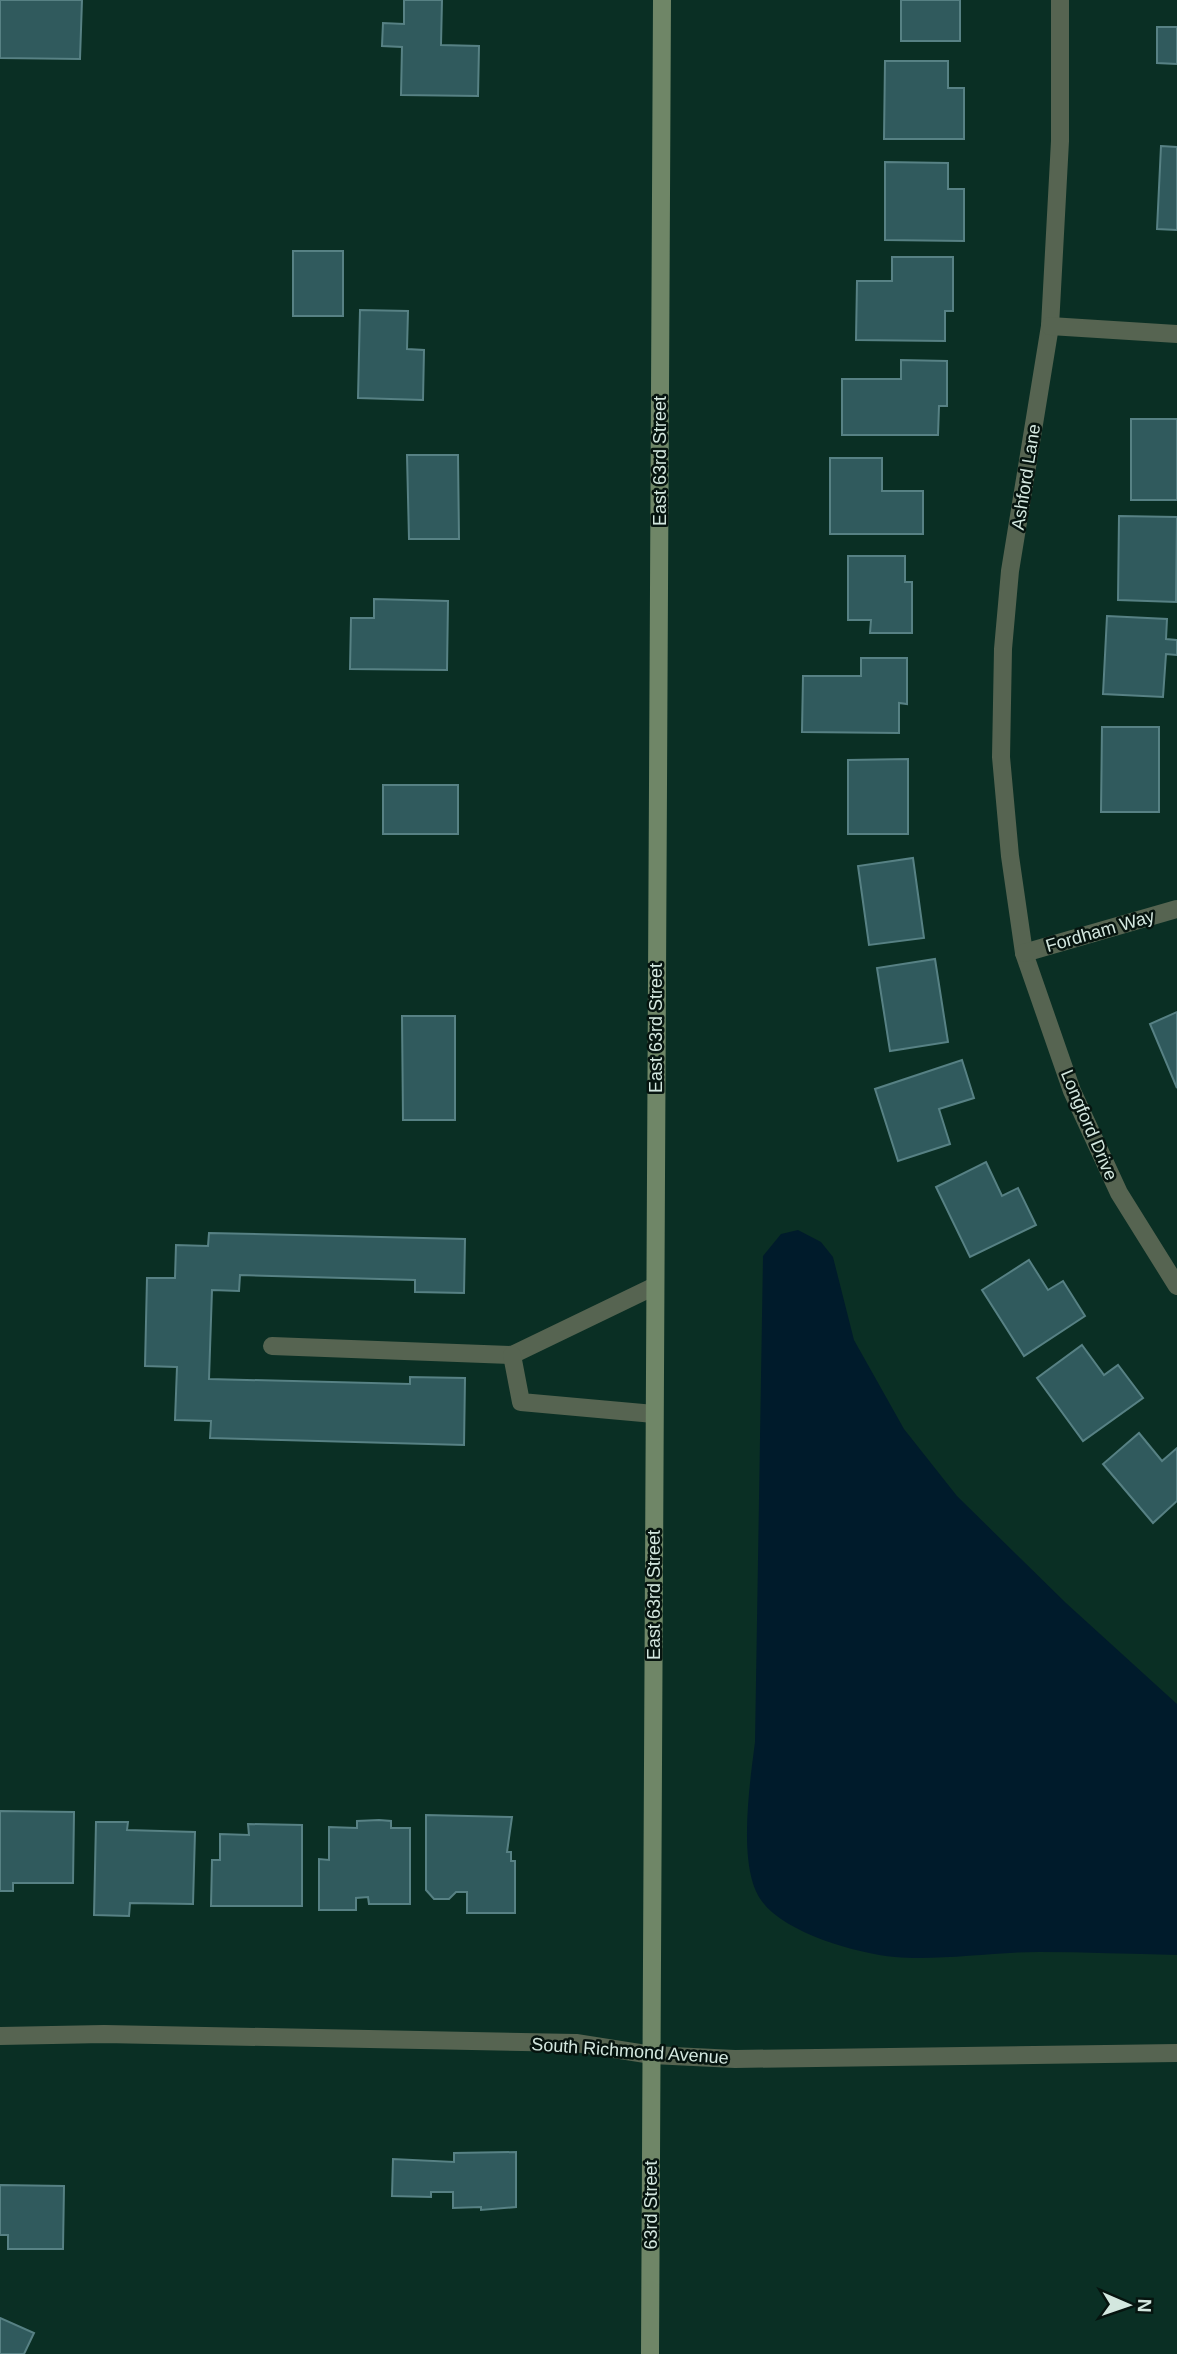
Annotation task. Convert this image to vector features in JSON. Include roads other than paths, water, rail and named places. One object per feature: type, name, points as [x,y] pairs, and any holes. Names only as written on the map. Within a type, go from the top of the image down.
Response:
[{"type":"main road","name":"East 63rd Street","points":[[652,2055],[662,0]]},
{"type":"main road","name":"63rd Street","points":[[650,2354],[652,2055]]},
{"type":"street","name":"Ashford Lane","points":[[1024,953],[1010,856],[1000,707],[1010,571],[1050,326],[1060,141],[1060,0]]},
{"type":"street","points":[[1050,326],[1177,334]]},
{"type":"street","name":"Fordham Way","points":[[1024,953],[1177,909]]},
{"type":"street","name":"Longford Drive","points":[[1024,953],[1090,1134],[1119,1193],[1177,1286]]},
{"type":"street","points":[[272,1346],[512,1355],[655,1286]]},
{"type":"street","points":[[512,1355],[521,1402],[654,1414]]},
{"type":"street","name":"South Richmond Avenue","points":[[0,2036],[104,2034],[576,2043],[652,2055],[735,2059],[1177,2053]]},
{"type":"water","points":[[798,1230],[821,1242],[833,1257],[854,1340],[904,1429],[957,1496],[1066,1603],[1177,1704],[1177,1955],[1039,1952],[930,1958],[879,1955],[842,1946],[803,1931],[772,1912],[761,1900],[749,1867],[747,1823],[755,1742],[763,1256],[781,1234]]}]
